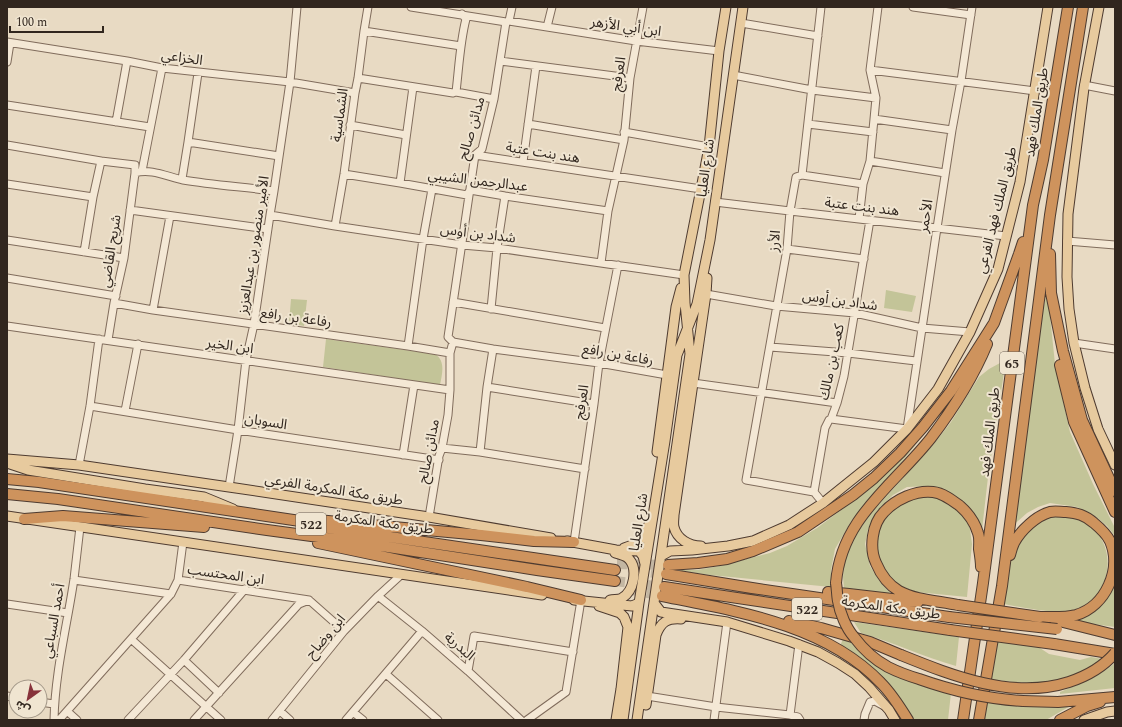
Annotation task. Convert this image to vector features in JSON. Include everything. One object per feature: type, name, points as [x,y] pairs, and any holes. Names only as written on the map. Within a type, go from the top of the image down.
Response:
[{"type":"highway","name":"طريق الملك فهد","points":[[963,720],[983,583],[1033,205],[1043,160],[1068,7]]},
{"type":"highway","name":"65","points":[[979,720],[1002,586],[1050,215],[1083,7]]},
{"type":"highway","points":[[1033,205],[1019,254],[981,358],[954,407],[931,438],[856,523],[846,543],[837,569],[836,583],[838,601],[844,621],[853,636],[869,654],[888,667],[904,674],[943,687],[994,698],[1058,702],[1115,697]]},
{"type":"highway","points":[[1050,215],[1051,293],[1061,368],[1074,422],[1115,512]]},
{"type":"highway","points":[[1052,301],[1063,351],[1082,420],[1115,491]]},
{"type":"highway","name":"طريق مكة المكرمة","points":[[994,323],[951,391],[923,427],[900,453],[874,478],[853,495],[798,532],[753,551],[727,559],[698,563],[667,570],[752,588],[949,617],[1115,636]]},
{"type":"highway","name":"طريق مكة المكرمة","points":[[7,479],[39,482],[300,520],[315,526],[541,559],[616,567]]},
{"type":"highway","points":[[983,583],[979,536],[976,527],[966,512],[955,502],[938,493],[919,493],[903,498],[883,512],[875,528],[872,540],[875,560],[883,578],[900,591],[914,597],[958,605],[1040,616],[1066,617],[1082,613],[1096,604],[1109,587],[1113,577],[1115,566],[1110,540],[1091,520],[1077,513],[1050,512],[1036,519],[1023,530],[1014,542],[1008,559],[1002,586]]},
{"type":"highway","name":"طريق مكة المكرمة","points":[[7,494],[58,499],[356,542],[537,570],[614,584]]},
{"type":"highway","points":[[24,518],[63,516],[198,527],[267,530],[337,547],[580,600]]},
{"type":"highway","points":[[300,520],[334,521],[534,541],[574,542]]},
{"type":"highway","points":[[752,588],[849,594],[958,605]]},
{"type":"highway","name":"طريق مكة المكرمة","points":[[726,608],[663,591],[798,608],[1115,653]]},
{"type":"highway","points":[[726,608],[821,628],[870,642],[955,676],[1019,689],[1033,689],[1059,685],[1081,678],[1100,666],[1115,653]]},
{"type":"highway","points":[[726,608],[782,624],[807,633],[854,659],[882,683],[908,720]]},
{"type":"highway","points":[[1040,616],[1115,636]]},
{"type":"highway","points":[[1060,720],[1087,706],[1115,697]]},
{"type":"main road","name":"شارع العليا","points":[[637,720],[690,354],[684,303],[684,275],[709,147],[719,51],[726,7]]},
{"type":"main road","name":"شارع العليا","points":[[623,720],[677,355],[697,304],[710,240],[714,202],[743,7]]},
{"type":"main road","name":"طريق الملك فهد الفرعي","points":[[823,503],[874,462],[907,429],[938,389],[970,332],[998,269],[1020,182],[1048,7]]},
{"type":"main road","points":[[1099,7],[1084,85],[1068,214],[1067,277],[1069,309],[1074,343],[1085,388],[1098,429],[1115,465]]},
{"type":"main road","points":[[710,240],[706,294],[674,514],[674,526],[677,535],[692,546],[728,546]]},
{"type":"main road","points":[[616,550],[634,545],[644,537],[647,531],[676,307],[684,275]]},
{"type":"main road","name":"طريق مكة المكرمة الفرعي","points":[[7,459],[79,465],[429,517],[616,550],[639,551],[643,556],[645,567]]},
{"type":"main road","points":[[7,463],[28,470]]},
{"type":"main road","points":[[7,467],[204,498],[244,513]]},
{"type":"main road","points":[[661,556],[670,551],[728,546],[752,541],[789,525],[823,503]]},
{"type":"main road","points":[[7,516],[580,600],[632,606],[640,604]]},
{"type":"main road","points":[[574,542],[610,551],[628,558],[634,566],[634,577],[631,589],[621,599],[580,600]]},
{"type":"main road","points":[[580,600],[620,613],[624,617],[628,627],[616,720]]},
{"type":"main road","points":[[654,603],[661,612],[727,622],[760,631],[818,652],[838,662],[855,674],[887,707],[895,720]]},
{"type":"main road","points":[[644,720],[656,635],[660,626],[672,618],[705,619]]},
{"type":"main road","points":[[1084,720],[1107,712],[1115,711]]},
{"type":"street","name":"الأمير منصور بن عبدالعزيز","points":[[229,487],[238,430],[246,360],[254,324],[290,82],[297,7]]},
{"type":"street","name":"الشماسية","points":[[335,226],[368,7]]},
{"type":"street","name":"ابن أبي الأزهر","points":[[412,7],[636,41],[719,51]]},
{"type":"street","name":"مدائن صالح","points":[[429,517],[448,415],[453,302],[475,155],[482,149],[494,99],[507,21],[512,7]]},
{"type":"street","points":[[547,27],[552,7]]},
{"type":"street","name":"العرفج","points":[[601,263],[608,210],[624,136],[630,78],[642,7]]},
{"type":"street","name":"الأرز","points":[[814,492],[746,480],[787,249],[790,211],[796,176],[802,175],[821,7]]},
{"type":"street","points":[[859,218],[863,184],[870,161],[873,132],[876,98],[870,70],[878,7]]},
{"type":"street","points":[[913,7],[971,15]]},
{"type":"street","name":"الأحمر","points":[[907,429],[936,228],[972,7]]},
{"type":"street","points":[[456,92],[463,29],[466,19],[462,14]]},
{"type":"street","points":[[741,23],[818,36]]},
{"type":"street","points":[[364,31],[461,46]]},
{"type":"street","name":"الخزاعي","points":[[8,43],[127,61],[162,68],[290,82],[355,93]]},
{"type":"street","points":[[7,62],[8,43]]},
{"type":"street","points":[[116,122],[127,61]]},
{"type":"street","points":[[500,61],[630,78]]},
{"type":"street","points":[[523,162],[536,66]]},
{"type":"street","name":"شريح القاضي","points":[[108,340],[124,258],[130,210],[150,127],[162,68]]},
{"type":"street","points":[[870,70],[1035,91]]},
{"type":"street","points":[[182,180],[198,72]]},
{"type":"street","points":[[733,75],[812,90],[876,98]]},
{"type":"street","points":[[358,78],[494,99]]},
{"type":"street","points":[[1084,85],[1115,91]]},
{"type":"street","points":[[400,183],[413,87]]},
{"type":"street","points":[[7,105],[150,127]]},
{"type":"street","points":[[874,119],[952,130]]},
{"type":"street","points":[[528,124],[709,147]]},
{"type":"street","points":[[808,124],[873,132]]},
{"type":"street","points":[[350,125],[406,135]]},
{"type":"street","points":[[188,142],[279,156]]},
{"type":"street","points":[[7,145],[101,161],[93,197],[84,252]]},
{"type":"street","name":"هند بنت عتبة","points":[[475,155],[701,189]]},
{"type":"street","name":"شريح القاضي","points":[[101,161],[135,165],[139,172]]},
{"type":"street","points":[[870,161],[945,174]]},
{"type":"street","points":[[139,172],[160,174],[182,180],[274,191]]},
{"type":"street","name":"عبدالرحمن الشيبي","points":[[344,174],[467,195],[470,190],[608,210]]},
{"type":"street","points":[[802,175],[863,184]]},
{"type":"street","points":[[7,184],[93,197]]},
{"type":"street","points":[[408,346],[423,238],[432,189]]},
{"type":"street","points":[[491,309],[497,248],[505,196]]},
{"type":"street","name":"هند بنت عتبة","points":[[714,202],[1006,236]]},
{"type":"street","points":[[130,210],[268,230]]},
{"type":"street","name":"شداد بن أوس","points":[[270,215],[462,245],[497,248],[684,275]]},
{"type":"street","points":[[153,310],[170,216]]},
{"type":"street","name":"كعب بن مالك","points":[[814,492],[824,428],[831,419],[844,376],[870,220]]},
{"type":"street","points":[[7,240],[124,258]]},
{"type":"street","points":[[1067,241],[1115,245]]},
{"type":"street","points":[[787,249],[864,259]]},
{"type":"street","name":"العرفج","points":[[574,542],[599,363],[618,265]]},
{"type":"street","name":"رفاعة بن رافع","points":[[7,278],[115,299],[153,310],[450,353]]},
{"type":"street","name":"شداد بن أوس","points":[[706,294],[776,306],[855,313],[922,328],[970,332]]},
{"type":"street","points":[[453,302],[605,328]]},
{"type":"street","name":"ابن الخير","points":[[7,326],[99,338],[450,390]]},
{"type":"street","points":[[79,465],[90,406],[99,338]]},
{"type":"street","name":"رفاعة بن رافع","points":[[451,340],[494,349],[599,363],[667,375]]},
{"type":"street","points":[[1074,343],[1115,349]]},
{"type":"street","points":[[125,411],[138,344]]},
{"type":"street","points":[[770,348],[848,353],[916,361]]},
{"type":"street","points":[[480,452],[487,387],[494,349]]},
{"type":"street","points":[[694,384],[837,403]]},
{"type":"street","points":[[402,455],[414,385]]},
{"type":"street","points":[[487,387],[594,404]]},
{"type":"street","name":"السوبان","points":[[90,406],[439,460]]},
{"type":"street","points":[[831,419],[907,429]]},
{"type":"street","points":[[442,448],[480,452],[585,469]]},
{"type":"street","points":[[814,492],[823,503]]},
{"type":"street","name":"أحمد السباعي","points":[[54,720],[54,704],[60,656],[74,580],[80,527]]},
{"type":"street","points":[[178,580],[183,542]]},
{"type":"street","name":"ابن وضاح","points":[[272,720],[344,631],[402,574]]},
{"type":"street","points":[[74,580],[171,594]]},
{"type":"street","name":"ابن المحتسب","points":[[59,720],[171,594],[178,580],[245,589],[309,600]]},
{"type":"street","points":[[128,720],[184,660],[245,589]]},
{"type":"street","name":"البدرية","points":[[378,596],[422,631],[521,720]]},
{"type":"street","points":[[194,720],[299,604],[309,600],[344,631]]},
{"type":"street","points":[[527,720],[566,692],[580,600]]},
{"type":"street","points":[[7,604],[68,613]]},
{"type":"street","points":[[714,720],[727,622]]},
{"type":"street","points":[[346,720],[422,631]]},
{"type":"street","points":[[468,671],[474,636],[572,652]]},
{"type":"street","points":[[132,639],[221,720]]},
{"type":"street","points":[[790,716],[799,644]]},
{"type":"street","points":[[184,660],[219,692]]},
{"type":"street","points":[[386,674],[438,720]]},
{"type":"street","points":[[647,696],[716,707],[798,717],[800,720]]},
{"type":"street","points":[[864,720],[870,702],[875,701],[887,707]]},
{"type":"street","points":[[48,703],[54,704]]},
{"type":"street","points":[[67,711],[77,720]]},
{"type":"street","points":[[280,711],[290,720]]},
{"type":"street","points":[[353,712],[363,720]]},
{"type":"green space","points":[[1047,287],[1055,364],[1070,432],[1093,484],[1115,528],[1115,536],[1107,526],[1095,516],[1077,507],[1050,503],[1027,513],[1011,527],[1012,504]]},
{"type":"green space","points":[[886,290],[916,296],[912,312],[884,308]]},
{"type":"green space","points":[[291,299],[307,300],[304,326],[289,323]]},
{"type":"green space","points":[[326,339],[435,354],[441,360],[442,364],[440,385],[323,367]]},
{"type":"green space","points":[[1000,363],[1005,366],[988,477],[982,530],[965,503],[948,492],[930,486],[907,487],[893,495],[878,510],[868,530],[865,544],[870,566],[891,594],[844,589],[844,565],[855,535],[872,512],[933,445],[951,422],[979,377]]},
{"type":"green space","points":[[916,445],[852,520],[835,549],[831,570],[831,587],[710,575],[670,569],[697,570],[720,566],[770,553],[787,546],[817,528],[872,487]]},
{"type":"green space","points":[[916,495],[939,497],[952,504],[963,515],[967,522],[970,529],[972,544],[967,597],[916,592],[899,586],[882,571],[874,542],[884,514]]},
{"type":"green space","points":[[1052,516],[1076,518],[1093,528],[1102,540],[1107,554],[1107,569],[1104,583],[1096,596],[1084,605],[1069,611],[1045,611],[1003,604],[1010,556],[1027,527]]},
{"type":"green space","points":[[1115,585],[1115,627],[1071,621],[1086,616],[1104,603]]},
{"type":"green space","points":[[854,622],[959,637],[956,666],[861,633]]},
{"type":"green space","points":[[843,639],[854,643],[867,657],[951,693],[948,720],[912,720],[888,684],[865,662],[840,646]]},
{"type":"green space","points":[[997,640],[1037,646],[1049,654],[1080,660],[1091,657],[1103,659],[1085,672],[1062,680],[1025,683],[988,679]]},
{"type":"green space","points":[[1115,663],[1115,688],[1060,694],[1060,692],[1082,683]]},
{"type":"green space","points":[[984,701],[1072,705],[1046,720],[981,720]]},
{"type":"tunnel","points":[[617,564],[668,565]]},
{"type":"tunnel","points":[[636,571],[666,574]]},
{"type":"tunnel","points":[[615,581],[664,587]]},
{"type":"tunnel","points":[[632,590],[662,596]]}]
